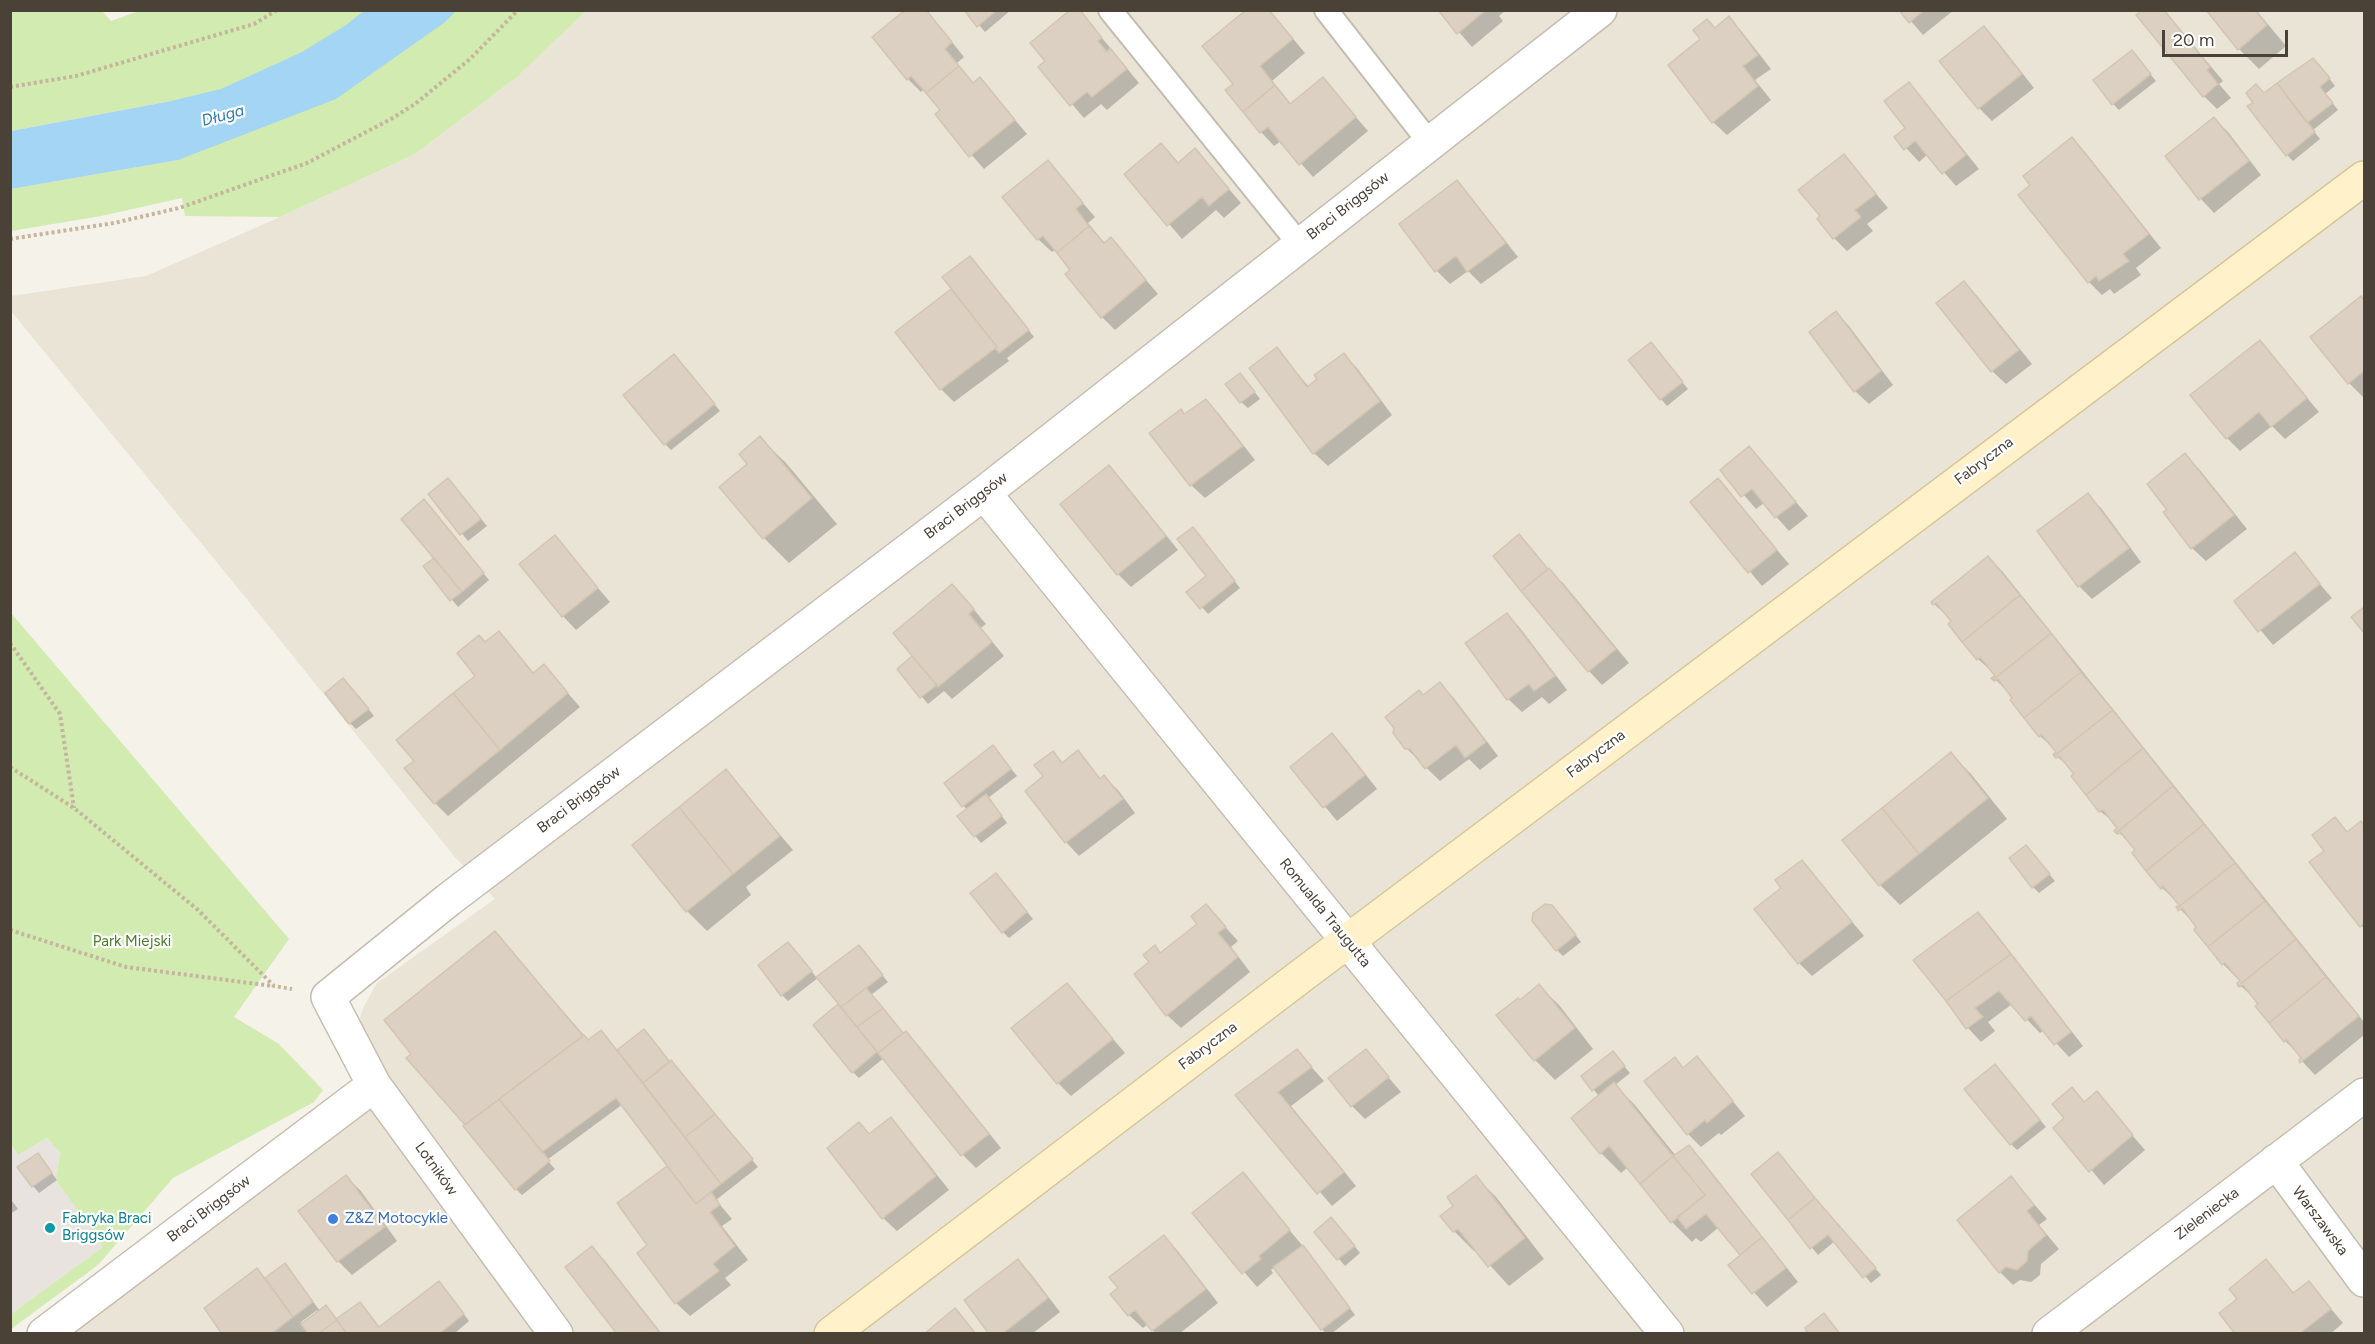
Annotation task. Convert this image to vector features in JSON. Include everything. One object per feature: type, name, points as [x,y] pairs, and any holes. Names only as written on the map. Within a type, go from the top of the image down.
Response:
[{"type":"street","name":"Braci Briggsów","points":[[328,997],[458,892],[984,493],[1600,10]]},
{"type":"street","name":"Fabryczna","points":[[831,1334],[1930,502],[2364,178]]},
{"type":"street","name":"Romualda Traugutta","points":[[984,493],[1667,1334]]},
{"type":"street","name":"Lotników","points":[[328,997],[374,1086],[556,1334]]},
{"type":"street","name":"Braci Briggsów","points":[[44,1334],[374,1086]]},
{"type":"street","name":"Zieleniecka","points":[[2049,1334],[2364,1095]]},
{"type":"street","name":"Warszawska","points":[[2276,1161],[2364,1280]]},
{"type":"lane","points":[[1110,10],[1300,245]]},
{"type":"lane","points":[[1326,10],[1430,142]]},
{"type":"path","points":[[10,87],[76,76],[254,24],[277,10]]},
{"type":"path","points":[[10,239],[114,223],[179,208],[307,163],[415,104],[470,59],[518,10]]},
{"type":"path","points":[[10,644],[60,714],[74,808]]},
{"type":"path","points":[[10,767],[74,808],[198,910],[274,986]]},
{"type":"path","points":[[10,930],[126,967],[274,986],[328,997]]},
{"type":"shaded area","points":[[586,11],[2364,11],[2364,1333],[32,1333],[384,1067],[362,1031],[360,1018],[377,983],[495,899],[454,856],[11,311],[11,296],[146,276],[415,154],[518,76]]},
{"type":"shaded area","name":"Fabryka Braci Briggsów","points":[[47,1138],[60,1153],[56,1180],[103,1247],[11,1314],[10,1145],[18,1155]]},
{"type":"green space","points":[[142,10],[586,11],[518,76],[415,154],[280,217],[185,216],[182,198],[101,216],[11,231],[11,189],[177,160],[171,101],[11,131],[11,11],[102,11],[111,21]]},
{"type":"green space","name":"Park Miejski","points":[[11,613],[289,939],[234,1017],[279,1044],[323,1090],[314,1102],[173,1178],[98,1265],[11,1329],[11,1314],[103,1247],[56,1180],[60,1153],[47,1138],[18,1155],[11,1145]]},
{"type":"water","name":"Długa","points":[[365,10],[456,11],[445,22],[336,99],[178,160],[11,189],[11,131],[171,101],[221,89],[302,52],[346,25]]},
{"type":"building","points":[[905,10],[926,10],[952,42],[945,49],[959,66],[926,93],[911,76],[907,80],[872,37]]},
{"type":"building","points":[[964,10],[997,10],[977,27]]},
{"type":"building","points":[[1070,10],[1080,10],[1102,38],[1098,41],[1107,52],[1110,48],[1127,69],[1092,97],[1087,92],[1070,106],[1038,67],[1045,61],[1030,43]]},
{"type":"building","points":[[1246,10],[1269,10],[1293,39],[1260,66],[1275,85],[1243,112],[1225,90],[1233,84],[1202,46]]},
{"type":"building","points":[[1438,10],[1486,10],[1457,34]]},
{"type":"building","points":[[1899,10],[1924,10],[1909,23]]},
{"type":"building","points":[[2142,10],[2164,10],[2210,67],[2207,70],[2218,84],[2203,97],[2136,15]]},
{"type":"building","points":[[2206,10],[2255,10],[2267,25],[2238,50]]},
{"type":"building","points":[[1729,16],[1758,55],[1743,66],[1758,86],[1712,123],[1668,65],[1700,39],[1693,30],[1707,19],[1715,28]]},
{"type":"building","points":[[1984,26],[2022,74],[1978,109],[1939,61]]},
{"type":"building","points":[[2132,50],[2151,74],[2112,105],[2093,80]]},
{"type":"building","points":[[2313,58],[2330,78],[2320,87],[2333,103],[2307,123],[2277,83]]},
{"type":"building","points":[[959,66],[973,83],[980,77],[1015,120],[969,157],[935,114],[940,110],[926,93]]},
{"type":"building","points":[[1323,77],[1356,117],[1299,165],[1268,127],[1260,133],[1243,112],[1275,85],[1290,104]]},
{"type":"building","points":[[1909,82],[1966,155],[1942,174],[1915,141],[1904,150],[1894,137],[1905,128],[1884,101]]},
{"type":"building","points":[[2277,83],[2315,132],[2286,156],[2247,106],[2253,103],[2246,93],[2256,84],[2264,93]]},
{"type":"building","points":[[2214,117],[2249,161],[2199,200],[2165,156]]},
{"type":"building","points":[[2072,137],[2149,234],[2123,254],[2129,261],[2099,281],[2096,276],[2088,283],[2018,195],[2030,185],[2023,176]]},
{"type":"building","points":[[1161,143],[1178,163],[1195,148],[1229,189],[1209,206],[1202,197],[1167,226],[1124,174]]},
{"type":"building","points":[[1844,154],[1876,194],[1855,210],[1861,217],[1833,239],[1817,219],[1820,216],[1798,190]]},
{"type":"building","points":[[1048,160],[1083,203],[1076,209],[1089,226],[1057,253],[1043,236],[1037,240],[1002,197]]},
{"type":"building","points":[[1457,180],[1506,243],[1467,272],[1456,256],[1435,272],[1399,224]]},
{"type":"building","points":[[1089,226],[1104,243],[1111,237],[1146,280],[1101,318],[1065,274],[1070,270],[1057,253]]},
{"type":"building","points":[[970,256],[1029,330],[999,353],[995,348],[997,347],[942,277]]},
{"type":"building","points":[[1964,281],[2019,350],[1991,372],[1936,303]]},
{"type":"building","points":[[951,289],[997,347],[940,390],[895,332]]},
{"type":"building","points":[[2361,296],[2364,300],[2364,371],[2348,384],[2310,337]]},
{"type":"building","points":[[1836,311],[1881,371],[1854,392],[1809,332]]},
{"type":"building","points":[[2260,340],[2307,398],[2271,427],[2259,412],[2226,439],[2190,395]]},
{"type":"building","points":[[1651,342],[1683,382],[1660,400],[1628,360]]},
{"type":"building","points":[[1277,347],[1307,387],[1317,379],[1314,375],[1344,353],[1380,401],[1313,454],[1249,368]]},
{"type":"building","points":[[674,354],[715,404],[664,445],[623,395]]},
{"type":"building","points":[[1240,373],[1255,392],[1240,403],[1225,384]]},
{"type":"building","points":[[1206,399],[1243,446],[1190,486],[1149,433],[1181,409],[1184,414]]},
{"type":"building","points":[[760,436],[812,498],[763,539],[719,487],[747,464],[739,454]]},
{"type":"building","points":[[1749,446],[1796,502],[1775,518],[1752,489],[1741,497],[1720,470]]},
{"type":"building","points":[[2185,453],[2234,515],[2191,549],[2163,512],[2167,510],[2147,484]]},
{"type":"building","points":[[1109,465],[1166,536],[1117,575],[1060,504]]},
{"type":"building","points":[[448,478],[481,519],[460,535],[428,494]]},
{"type":"building","points":[[1718,478],[1777,550],[1748,573],[1690,502]]},
{"type":"building","points":[[2088,493],[2129,548],[2078,587],[2037,531]]},
{"type":"building","points":[[424,499],[484,573],[462,592],[401,519]]},
{"type":"building","points":[[1193,527],[1235,581],[1200,609],[1186,592],[1206,576],[1177,539]]},
{"type":"building","points":[[1519,534],[1548,569],[1521,591],[1493,556]]},
{"type":"building","points":[[555,535],[598,588],[562,617],[519,564]]},
{"type":"building","points":[[2295,552],[2320,584],[2258,632],[2234,601]]},
{"type":"building","points":[[1988,556],[2020,595],[1962,642],[1948,624],[1951,621],[1936,603],[1933,605],[1931,602]]},
{"type":"building","points":[[434,558],[462,592],[450,601],[423,566]]},
{"type":"building","points":[[1549,568],[1616,649],[1588,672],[1521,591]]},
{"type":"building","points":[[952,584],[974,609],[969,614],[992,642],[938,687],[893,633]]},
{"type":"building","points":[[2020,595],[2051,633],[1993,680],[1991,678],[1995,676],[1980,657],[1977,660],[1962,642]]},
{"type":"building","points":[[2364,607],[2364,633],[2351,617]]},
{"type":"building","points":[[1507,613],[1555,676],[1534,691],[1529,684],[1507,700],[1465,643]]},
{"type":"building","points":[[499,631],[533,673],[544,664],[568,693],[500,750],[453,693],[475,676],[457,653],[479,635],[485,642]]},
{"type":"building","points":[[2051,633],[2081,672],[2024,718],[1998,679],[1993,680]]},
{"type":"building","points":[[912,656],[937,685],[920,698],[897,669]]},
{"type":"building","points":[[2081,672],[2113,710],[2054,756],[2056,752],[2041,734],[2039,737],[2024,718]]},
{"type":"building","points":[[343,678],[369,709],[349,724],[325,693]]},
{"type":"building","points":[[1440,682],[1486,742],[1465,758],[1456,745],[1425,769],[1410,749],[1405,749],[1393,733],[1394,728],[1385,717],[1419,690],[1423,695]]},
{"type":"building","points":[[453,693],[500,750],[434,804],[404,768],[414,761],[396,740]]},
{"type":"building","points":[[2113,710],[2143,748],[2086,795],[2071,776],[2074,774],[2059,756],[2056,758],[2054,756]]},
{"type":"building","points":[[1332,733],[1365,775],[1323,808],[1290,767]]},
{"type":"building","points":[[993,745],[1011,769],[962,807],[944,783]]},
{"type":"building","points":[[2143,748],[2173,786],[2116,833],[2114,831],[2117,828],[2103,810],[2099,812],[2086,795]]},
{"type":"building","points":[[1078,750],[1100,779],[1104,775],[1123,799],[1065,843],[1025,791],[1043,776],[1034,765],[1053,751],[1062,763]]},
{"type":"building","points":[[1951,752],[1988,798],[1919,854],[1882,808]]},
{"type":"building","points":[[726,769],[780,836],[733,874],[679,807]]},
{"type":"building","points":[[2173,786],[2204,824],[2146,871],[2132,853],[2135,850],[2120,832],[2116,833]]},
{"type":"building","points":[[986,794],[1002,816],[974,837],[957,816]]},
{"type":"building","points":[[679,807],[733,874],[686,912],[632,845]]},
{"type":"building","points":[[1882,808],[1919,854],[1879,886],[1842,840]]},
{"type":"building","points":[[2335,817],[2347,832],[2361,821],[2364,825],[2364,923],[2360,927],[2309,862],[2324,851],[2312,835]]},
{"type":"building","points":[[2204,824],[2235,863],[2177,908],[2179,905],[2146,871]]},
{"type":"building","points":[[2026,845],[2050,874],[2032,888],[2009,858]]},
{"type":"building","points":[[1802,860],[1852,922],[1798,964],[1754,909],[1781,888],[1775,880]]},
{"type":"building","points":[[2235,863],[2265,901],[2208,947],[2194,930],[2196,927],[2182,908],[2178,911],[2177,908]]},
{"type":"building","points":[[996,873],[1027,912],[1002,933],[970,893]]},
{"type":"building","points":[[2265,901],[2296,939],[2238,986],[2237,983],[2240,981],[2225,963],[2222,965],[2208,947]]},
{"type":"building","points":[[1206,904],[1226,927],[1218,933],[1238,957],[1166,1016],[1134,974],[1149,962],[1143,955],[1155,945],[1160,953],[1197,924],[1191,916]]},
{"type":"building","points":[[1545,904],[1552,905],[1576,935],[1556,951],[1532,921],[1533,913]]},
{"type":"building","points":[[1978,912],[2011,954],[1946,1001],[1913,960]]},
{"type":"building","points":[[495,931],[583,1036],[465,1125],[406,1058],[411,1054],[384,1020]]},
{"type":"building","points":[[2296,939],[2326,977],[2269,1023],[2255,1006],[2258,1004],[2243,985],[2238,986]]},
{"type":"building","points":[[788,942],[812,971],[781,996],[758,965]]},
{"type":"building","points":[[859,945],[883,975],[841,1007],[816,977]]},
{"type":"building","points":[[2011,954],[2071,1032],[2054,1045],[2031,1016],[2025,1021],[1999,991],[1975,1008],[1983,1017],[1966,1029],[1946,1001]]},
{"type":"building","points":[[2326,977],[2359,1016],[2300,1063],[2301,1058],[2269,1023]]},
{"type":"building","points":[[1067,983],[1113,1039],[1057,1084],[1011,1028]]},
{"type":"building","points":[[1539,984],[1575,1028],[1534,1061],[1496,1015],[1518,998],[1520,1000]]},
{"type":"building","points":[[866,988],[883,1008],[857,1027],[841,1007]]},
{"type":"building","points":[[838,1004],[877,1052],[852,1073],[813,1025]]},
{"type":"building","points":[[883,1008],[903,1033],[878,1053],[857,1027]]},
{"type":"building","points":[[644,1029],[670,1062],[643,1083],[617,1050]]},
{"type":"building","points":[[601,1030],[721,1184],[696,1204],[616,1098],[542,1152],[499,1099],[584,1035],[588,1040]]},
{"type":"building","points":[[906,1031],[989,1134],[961,1156],[878,1053]]},
{"type":"building","points":[[1297,1049],[1312,1067],[1278,1092],[1344,1172],[1317,1194],[1235,1095]]},
{"type":"building","points":[[1366,1049],[1389,1077],[1351,1107],[1328,1078]]},
{"type":"building","points":[[1613,1051],[1625,1066],[1592,1091],[1581,1076]]},
{"type":"building","points":[[1697,1056],[1733,1101],[1707,1123],[1705,1120],[1687,1135],[1644,1081],[1675,1057],[1683,1068]]},
{"type":"building","points":[[671,1060],[715,1114],[685,1137],[643,1083]]},
{"type":"building","points":[[1995,1064],[2040,1120],[2010,1145],[1964,1089]]},
{"type":"building","points":[[1614,1082],[1673,1156],[1640,1184],[1609,1146],[1600,1154],[1571,1118]]},
{"type":"building","points":[[2072,1087],[2084,1102],[2097,1091],[2133,1135],[2089,1172],[2053,1128],[2064,1118],[2052,1104]]},
{"type":"building","points":[[499,1099],[550,1161],[515,1190],[463,1126]]},
{"type":"building","points":[[715,1114],[753,1159],[721,1184],[685,1137]]},
{"type":"building","points":[[891,1117],[936,1176],[882,1219],[827,1148],[859,1122],[869,1134]]},
{"type":"building","points":[[1689,1145],[1762,1237],[1740,1255],[1706,1214],[1686,1229],[1677,1217],[1705,1195],[1673,1156]]},
{"type":"building","points":[[1778,1152],[1815,1198],[1788,1220],[1751,1174]]},
{"type":"building","points":[[38,1153],[52,1173],[32,1187],[17,1167]]},
{"type":"building","points":[[1673,1156],[1705,1195],[1671,1223],[1640,1184]]},
{"type":"building","points":[[667,1166],[696,1204],[711,1192],[720,1205],[710,1212],[735,1246],[713,1264],[719,1271],[675,1304],[637,1253],[647,1245],[617,1203]]},
{"type":"building","points":[[1243,1172],[1290,1230],[1242,1274],[1192,1213]]},
{"type":"building","points":[[346,1175],[385,1227],[337,1262],[298,1211]]},
{"type":"building","points":[[1476,1175],[1525,1238],[1488,1267],[1458,1229],[1453,1232],[1440,1216],[1453,1206],[1447,1197]]},
{"type":"building","points":[[2011,1176],[2034,1205],[2027,1211],[2046,1235],[2028,1251],[2027,1261],[2017,1270],[2006,1267],[1999,1273],[1957,1220]]},
{"type":"building","points":[[1815,1198],[1876,1268],[1863,1278],[1828,1235],[1810,1249],[1788,1220]]},
{"type":"building","points":[[1331,1217],[1355,1246],[1337,1260],[1314,1232]]},
{"type":"building","points":[[1164,1235],[1206,1289],[1152,1331],[1135,1310],[1128,1316],[1110,1294],[1118,1288],[1109,1277]]},
{"type":"building","points":[[1762,1237],[1786,1268],[1752,1294],[1728,1265]]},
{"type":"building","points":[[1303,1245],[1350,1308],[1321,1330],[1273,1267]]},
{"type":"building","points":[[592,1246],[661,1334],[617,1334],[565,1267]]},
{"type":"building","points":[[1018,1259],[1048,1298],[1002,1334],[989,1334],[964,1300]]},
{"type":"building","points":[[2266,1259],[2293,1293],[2309,1281],[2331,1309],[2299,1334],[2235,1334],[2219,1313],[2237,1299],[2229,1289]]},
{"type":"building","points":[[285,1263],[313,1302],[293,1317],[265,1278]]},
{"type":"building","points":[[257,1268],[293,1317],[271,1334],[222,1334],[204,1308]]},
{"type":"building","points":[[439,1281],[464,1314],[439,1334],[347,1334],[336,1319],[360,1302],[379,1327]]},
{"type":"building","points":[[326,1305],[337,1320],[318,1334],[308,1334],[301,1324]]},
{"type":"building","points":[[955,1308],[976,1334],[924,1334]]},
{"type":"building","points":[[1824,1313],[1840,1334],[1803,1334],[1807,1331],[1805,1328]]},
{"type":"building","points":[[337,1320],[347,1334],[318,1334]]},
{"type":"place","name":"Z&Z Motocykle","points":[[333,1219]]},
{"type":"place","name":"Fabryka Braci Briggsów","points":[[50,1228]]}]
